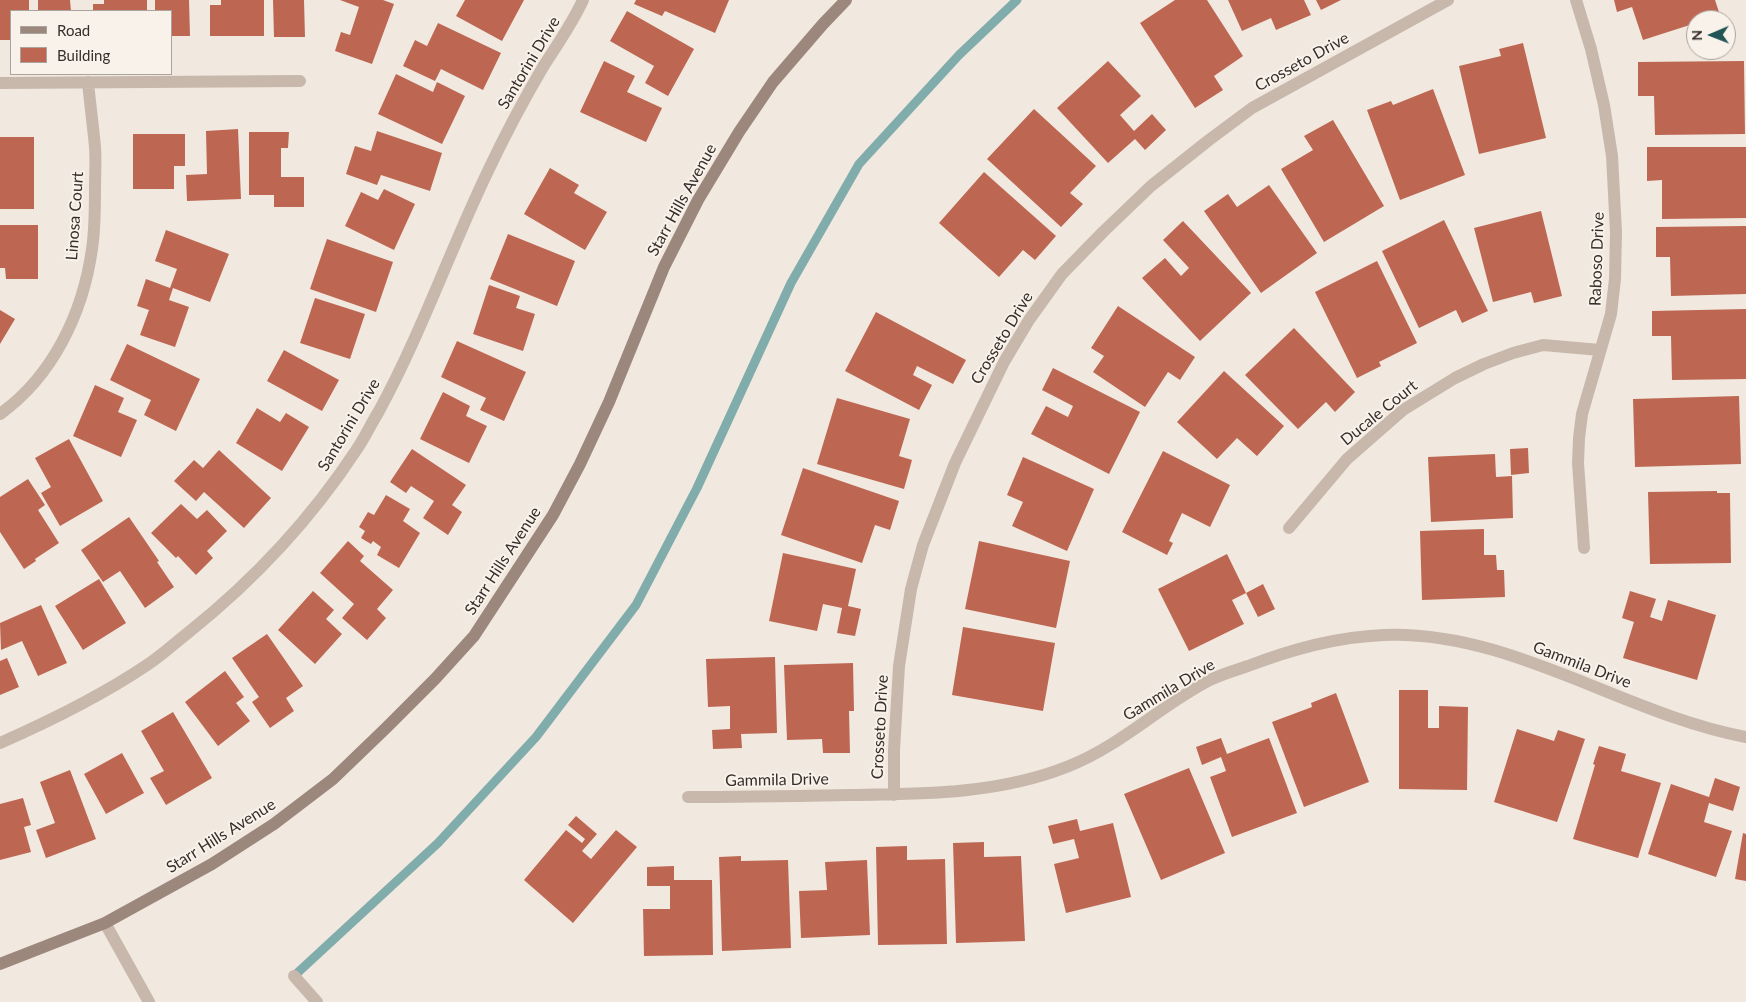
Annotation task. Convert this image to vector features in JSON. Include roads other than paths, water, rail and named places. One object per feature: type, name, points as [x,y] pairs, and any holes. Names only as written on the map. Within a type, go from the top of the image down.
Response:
[{"type":"street","name":"Santorini Drive","points":[[0,743],[94,697],[148,665],[219,608],[257,573],[290,538],[325,494],[358,448],[384,401],[410,351],[472,204],[505,134],[583,0]]},
{"type":"street","name":"Starr Hills Avenue","points":[[0,964],[104,923],[212,864],[274,824],[325,784],[393,721],[474,636],[553,515],[580,464],[610,402],[664,267],[698,200],[739,132],[773,82],[846,0]]},
{"type":"street","name":"Crosseto Drive","points":[[894,795],[894,750],[899,666],[911,589],[923,545],[955,463],[1004,362],[1028,320],[1062,274],[1103,232],[1150,186],[1209,140],[1252,108],[1448,0]]},
{"type":"street","name":"Raboso Drive","points":[[1576,0],[1591,49],[1604,105],[1612,156],[1616,232],[1615,280],[1611,314],[1582,414],[1579,438],[1578,463],[1584,548]]},
{"type":"street","points":[[0,83],[300,81]]},
{"type":"street","name":"Linosa Court","points":[[0,414],[27,390],[64,341],[74,318],[85,282],[92,249],[95,158],[88,82]]},
{"type":"street","name":"Ducale Court","points":[[1289,528],[1347,459],[1403,410],[1455,378],[1513,353],[1543,345],[1600,350]]},
{"type":"street","name":"Gammila Drive","points":[[688,798],[925,794],[979,789],[1024,780],[1070,766],[1107,747],[1213,679],[1284,652],[1331,640],[1384,635],[1428,636],[1472,644],[1532,663],[1682,719],[1746,737]]},
{"type":"street","points":[[104,923],[149,1002]]},
{"type":"street","points":[[294,976],[318,1002]]},
{"type":"waterway","points":[[294,976],[438,843],[536,737],[636,605],[697,488],[791,283],[859,164],[959,55],[1017,0]]}]
